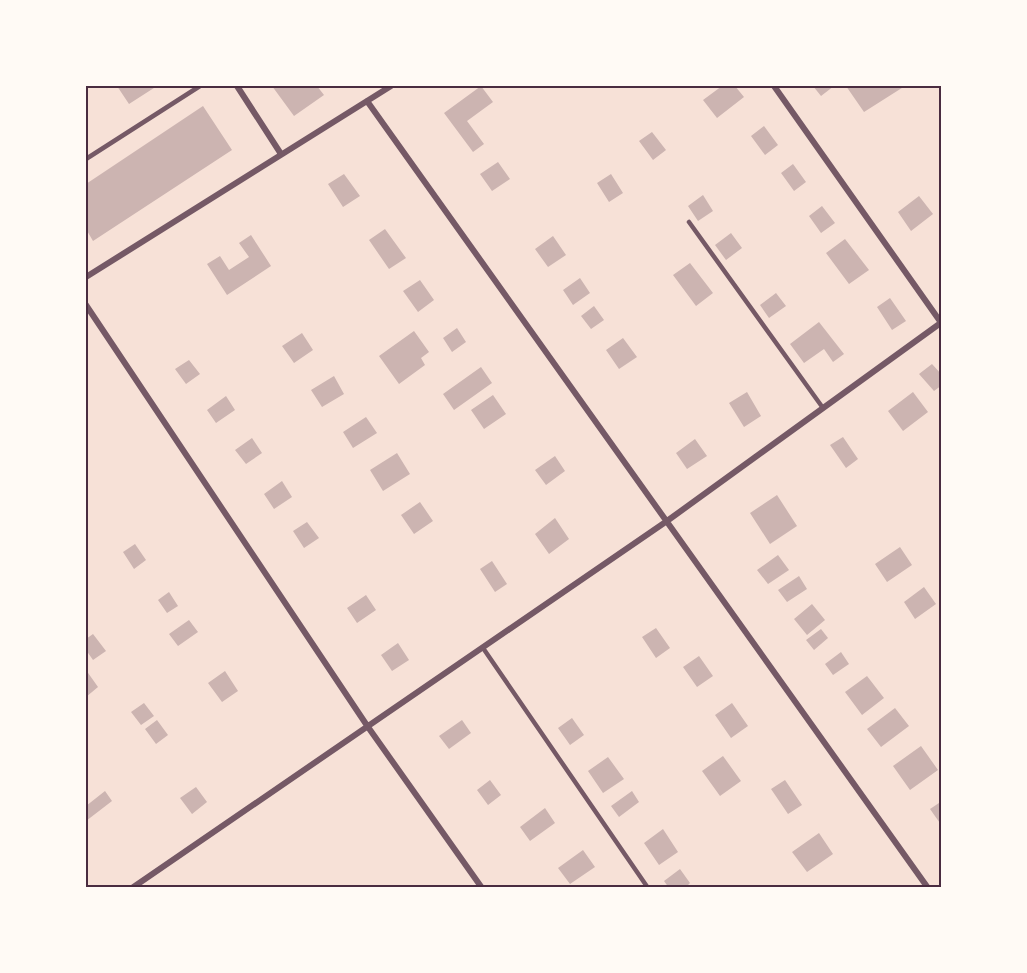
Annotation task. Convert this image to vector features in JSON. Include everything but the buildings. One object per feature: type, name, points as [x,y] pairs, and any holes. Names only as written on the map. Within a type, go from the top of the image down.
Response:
[{"type":"street","points":[[237,86],[281,154]]},
{"type":"street","points":[[86,278],[391,86]]},
{"type":"street","points":[[132,888],[667,521],[941,323],[774,86]]},
{"type":"street","points":[[368,101],[928,888]]},
{"type":"street","points":[[86,305],[368,727],[482,888]]},
{"type":"lane","points":[[86,159],[200,86]]},
{"type":"lane","points":[[689,222],[823,408]]},
{"type":"lane","points":[[483,648],[648,888]]}]
